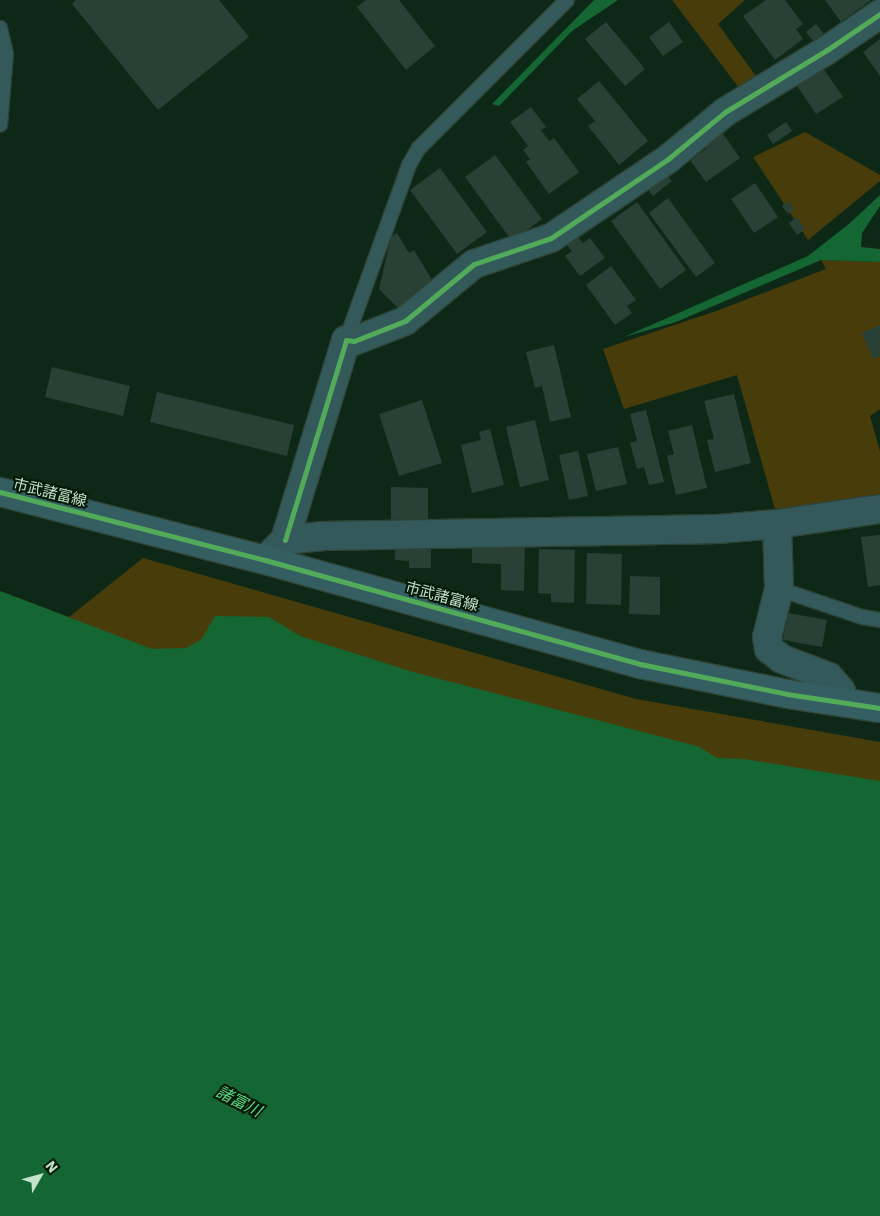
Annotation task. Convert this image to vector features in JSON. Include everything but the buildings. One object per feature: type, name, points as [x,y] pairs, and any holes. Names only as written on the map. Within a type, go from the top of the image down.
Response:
[{"type":"main road","name":"市武諸富線","points":[[0,492],[265,560],[640,664],[787,694],[880,708]]},
{"type":"street","points":[[265,560],[285,540],[346,340],[354,341],[405,321],[474,264],[551,238],[668,159],[725,112],[827,50],[880,14]]},
{"type":"street","points":[[285,540],[323,536],[719,529],[777,524],[880,509]]},
{"type":"street","points":[[777,524],[779,589],[767,637],[769,649],[782,659],[830,677],[841,691],[842,702]]},
{"type":"lane","points":[[346,340],[409,164],[418,148],[567,0]]},
{"type":"lane","points":[[0,28],[6,54],[0,125]]},
{"type":"lane","points":[[779,589],[862,617],[880,620]]},
{"type":"shaded area","points":[[672,0],[745,0],[718,24],[761,83],[743,93]]},
{"type":"shaded area","points":[[805,132],[880,175],[880,181],[808,240],[753,157]]},
{"type":"shaded area","points":[[821,260],[880,262],[880,409],[870,416],[880,452],[880,496],[775,509],[737,375],[624,409],[603,349],[719,310],[826,269]]},
{"type":"shaded area","points":[[143,558],[636,699],[880,742],[880,844],[202,677],[0,591],[69,617]]},
{"type":"water","points":[[594,0],[618,0],[572,31],[499,106],[492,104]]},
{"type":"water","points":[[880,195],[880,206],[862,233],[861,247],[880,249],[880,262],[821,260],[676,322],[624,337],[808,256],[850,223]]},
{"type":"water","name":"諸富川","points":[[0,591],[152,649],[186,648],[201,640],[215,616],[269,617],[300,636],[413,672],[700,747],[717,758],[744,759],[880,781],[880,1216],[0,1216]]},
{"type":"cycle path","points":[[285,540],[346,340],[354,341],[405,321],[474,264],[551,238],[668,159],[725,112],[827,50],[880,14]]},
{"type":"cycle path","points":[[0,492],[265,560],[640,664],[787,694],[880,708]]}]
